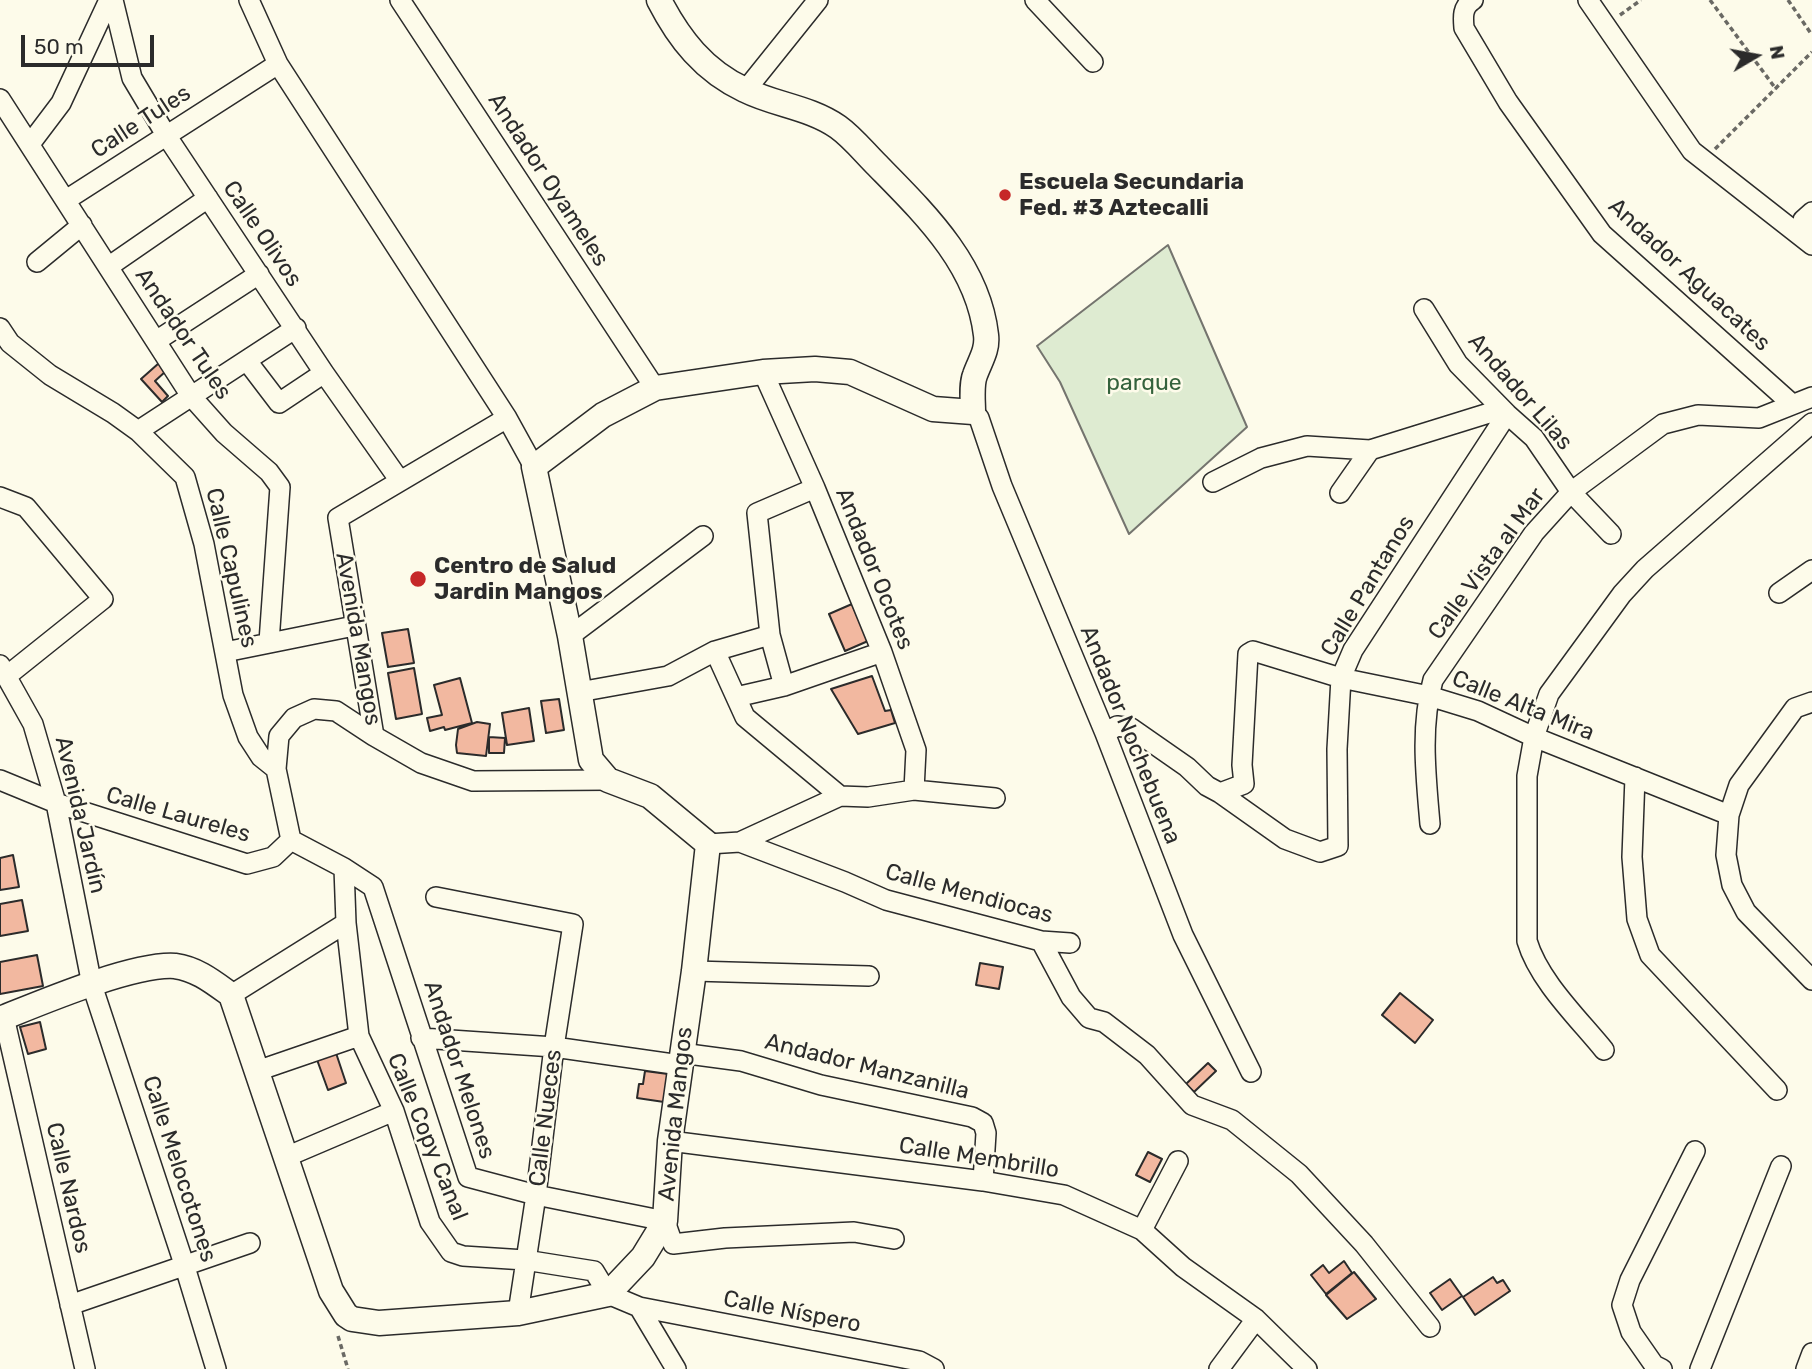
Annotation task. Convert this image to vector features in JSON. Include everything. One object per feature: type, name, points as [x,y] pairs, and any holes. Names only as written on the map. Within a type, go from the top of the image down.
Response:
[{"type":"main road","points":[[608,780],[591,760],[570,636],[534,467],[603,415],[655,388],[763,372],[815,369],[850,372],[933,409],[973,412],[974,377],[983,359],[987,337],[978,300],[959,261],[929,218],[839,127],[805,109],[745,90],[706,67],[673,28],[659,0]]},
{"type":"main road","name":"Avenida Mangos","points":[[608,780],[650,796],[708,844],[694,971],[670,1141],[664,1221],[643,1257],[608,1294]]},
{"type":"main road","points":[[2,1018],[92,985],[144,970],[174,966],[202,973],[231,995],[331,1291],[346,1315],[352,1319],[379,1323],[517,1312],[608,1294]]},
{"type":"street","name":"Calle Olivos","points":[[111,0],[132,78],[166,135],[324,373],[400,481]]},
{"type":"street","points":[[30,144],[61,103],[111,0]]},
{"type":"street","points":[[249,0],[278,64],[507,418],[534,467]]},
{"type":"street","name":"Andador Oyameles","points":[[400,0],[655,388]]},
{"type":"street","points":[[745,90],[818,0]]},
{"type":"street","points":[[1035,0],[1093,62]]},
{"type":"street","points":[[1588,0],[1692,151],[1812,245]]},
{"type":"street","name":"Andador Aguacates","points":[[1468,8],[1464,28],[1507,103],[1602,234],[1792,404]]},
{"type":"street","name":"Calle Tules","points":[[66,200],[278,64]]},
{"type":"street","name":"Andador Tules","points":[[0,99],[191,396],[224,433],[270,472],[281,486],[269,642]]},
{"type":"street","points":[[108,267],[208,198]]},
{"type":"street","points":[[1812,212],[1803,220],[1812,227]]},
{"type":"street","points":[[37,262],[82,225]]},
{"type":"street","points":[[156,341],[259,274]]},
{"type":"street","name":"Andador Lilas","points":[[1424,309],[1458,364],[1534,438],[1571,492],[1611,534]]},
{"type":"street","name":"Calle Capulines","points":[[0,328],[9,343],[50,375],[138,431],[185,477],[204,544],[233,695],[248,737],[261,757],[276,769]]},
{"type":"street","points":[[138,431],[296,328]]},
{"type":"street","points":[[247,361],[279,403],[324,373]]},
{"type":"street","name":"Andador Ocotes","points":[[763,372],[816,488],[882,652],[916,750],[914,790]]},
{"type":"street","points":[[1792,404],[1812,397]]},
{"type":"street","name":"Calle Vista al Mar","points":[[1430,824],[1425,762],[1429,696],[1433,680],[1534,533],[1571,492],[1663,424],[1698,415],[1759,418],[1792,404]]},
{"type":"street","points":[[1213,482],[1261,458],[1307,446],[1370,450],[1504,411]]},
{"type":"street","name":"Calle Pantanos","points":[[1220,793],[1285,839],[1320,852],[1338,846],[1337,749],[1341,678],[1353,650],[1504,411]]},
{"type":"street","name":"Andador Nochebuena","points":[[973,412],[979,418],[1002,486],[1105,733],[1183,935],[1251,1072]]},
{"type":"street","name":"Avenida Mangos","points":[[507,418],[338,518],[374,736],[421,763],[473,780],[608,780]]},
{"type":"street","points":[[1604,1050],[1544,976],[1532,958],[1527,941],[1527,776],[1534,737],[1549,694],[1622,594],[1645,569],[1812,424]]},
{"type":"street","points":[[1340,493],[1370,450]]},
{"type":"street","points":[[784,686],[770,635],[757,513],[816,488]]},
{"type":"street","points":[[0,497],[26,507],[103,599],[4,670]]},
{"type":"street","points":[[570,636],[704,536]]},
{"type":"street","points":[[1779,593],[1812,570]]},
{"type":"street","points":[[225,652],[354,626]]},
{"type":"street","points":[[579,692],[668,676],[715,651],[770,635]]},
{"type":"street","points":[[715,651],[745,717],[840,796]]},
{"type":"street","name":"Calle Alta Mira","points":[[1220,793],[1244,784],[1242,765],[1248,654],[1253,651],[1341,678],[1429,696],[1478,710],[1534,737],[1729,815]]},
{"type":"street","points":[[736,697],[784,686],[882,652]]},
{"type":"street","name":"Avenida Jardín","points":[[4,670],[33,724],[56,803],[92,985]]},
{"type":"street","points":[[1812,702],[1795,708],[1739,785],[1729,815],[1726,855],[1732,885],[1746,912],[1812,980]]},
{"type":"street","name":"Calle Laureles","points":[[0,780],[56,803],[247,864],[273,858],[291,840],[276,769],[279,736],[294,718],[314,709],[336,711],[374,736]]},
{"type":"street","points":[[1105,733],[1117,726],[1131,728],[1220,793]]},
{"type":"street","points":[[1634,777],[1632,857],[1637,919],[1650,955],[1777,1090]]},
{"type":"street","points":[[708,844],[740,842],[840,796],[868,797],[914,790],[995,799]]},
{"type":"street","name":"Andador Melones","points":[[291,840],[373,887],[468,1177],[537,1195],[664,1221]]},
{"type":"street","name":"Calle Mendiocas","points":[[740,842],[886,900],[1041,941],[1070,943]]},
{"type":"street","name":"Calle Copy Canal","points":[[344,868],[346,923],[359,1036],[394,1111],[430,1222],[451,1252],[463,1256],[525,1260],[594,1271],[608,1294]]},
{"type":"street","name":"Calle Nueces","points":[[436,897],[573,924],[554,1048],[537,1195],[517,1312]]},
{"type":"street","points":[[231,995],[346,923]]},
{"type":"street","points":[[1041,941],[1071,997],[1089,1018],[1104,1022],[1147,1055],[1192,1105],[1232,1120],[1298,1174],[1364,1244],[1430,1327]]},
{"type":"street","points":[[694,971],[869,976]]},
{"type":"street","name":"Calle Melocotones","points":[[92,985],[216,1369]]},
{"type":"street","name":"Calle Nardos","points":[[2,1018],[70,1306],[81,1368]]},
{"type":"street","points":[[257,1071],[359,1036]]},
{"type":"street","name":"Andador Manzanilla","points":[[421,1038],[681,1059],[741,1061],[821,1085],[972,1117],[983,1123],[986,1133],[984,1181]]},
{"type":"street","points":[[286,1157],[394,1111]]},
{"type":"street","name":"Calle Membrillo","points":[[670,1141],[984,1181],[1064,1195],[1142,1230],[1183,1267],[1256,1319],[1307,1369]]},
{"type":"street","points":[[1662,1369],[1654,1365],[1631,1332],[1622,1305],[1630,1280],[1695,1151]]},
{"type":"street","points":[[1142,1230],[1178,1161]]},
{"type":"street","points":[[1700,1369],[1781,1166]]},
{"type":"street","points":[[664,1221],[673,1244],[725,1238],[854,1232],[894,1239]]},
{"type":"street","points":[[70,1306],[250,1243]]},
{"type":"street","name":"Calle Níspero","points":[[608,1294],[639,1307],[919,1361],[934,1369]]},
{"type":"street","points":[[639,1307],[676,1369]]},
{"type":"street","points":[[1219,1369],[1256,1319]]},
{"type":"street","points":[[1806,1369],[1812,1353]]},
{"type":"path","points":[[1606,26],[1641,0]]},
{"type":"path","points":[[1710,0],[1776,89]]},
{"type":"path","points":[[1788,0],[1812,35]]},
{"type":"path","points":[[1704,161],[1812,52]]},
{"type":"path","points":[[346,1315],[334,1320],[348,1369]]},
{"type":"green space","name":"parque","points":[[1168,245],[1247,427],[1129,534],[1060,382],[1037,346]]},
{"type":"building","points":[[159,363],[166,371],[155,381],[168,396],[162,402],[141,379]]},
{"type":"building","points":[[852,604],[868,641],[845,651],[829,614]]},
{"type":"building","points":[[408,629],[414,663],[388,667],[382,633]]},
{"type":"building","points":[[414,668],[422,714],[396,719],[388,673]]},
{"type":"building","points":[[872,676],[885,711],[891,710],[895,723],[858,734],[831,689]]},
{"type":"building","points":[[460,678],[472,723],[430,731],[427,718],[442,715],[434,685]]},
{"type":"building","points":[[559,699],[564,730],[546,733],[541,701]]},
{"type":"building","points":[[529,708],[534,741],[507,745],[502,713]]},
{"type":"building","points":[[477,722],[490,724],[486,756],[457,753],[458,729]]},
{"type":"building","points":[[489,737],[505,738],[504,753],[489,753]]},
{"type":"building","points":[[13,855],[19,887],[0,890],[0,858]]},
{"type":"building","points":[[22,900],[28,931],[0,936],[0,904]]},
{"type":"building","points":[[37,955],[43,986],[0,994],[0,962]]},
{"type":"building","points":[[980,963],[1003,967],[999,989],[976,985]]},
{"type":"building","points":[[1400,993],[1433,1020],[1415,1043],[1382,1015]]},
{"type":"building","points":[[40,1022],[46,1049],[28,1054],[20,1027]]},
{"type":"building","points":[[335,1050],[346,1083],[328,1090],[316,1057]]},
{"type":"building","points":[[1208,1063],[1216,1071],[1194,1092],[1186,1084]]},
{"type":"building","points":[[645,1071],[668,1074],[664,1102],[637,1098]]},
{"type":"building","points":[[1148,1152],[1162,1159],[1150,1182],[1136,1175]]},
{"type":"building","points":[[1344,1261],[1352,1273],[1326,1294],[1311,1275],[1323,1265],[1329,1273]]},
{"type":"building","points":[[1354,1272],[1376,1299],[1347,1319],[1326,1295]]},
{"type":"building","points":[[1493,1277],[1497,1283],[1503,1280],[1510,1291],[1475,1315],[1463,1297]]},
{"type":"building","points":[[1450,1279],[1462,1296],[1442,1310],[1430,1293]]},
{"type":"place","name":"Escuela Secundaria Fed. #3 Aztecalli","points":[[1005,195]]},
{"type":"place","name":"Centro de Salud Jardin Mangos","points":[[418,579]]}]
